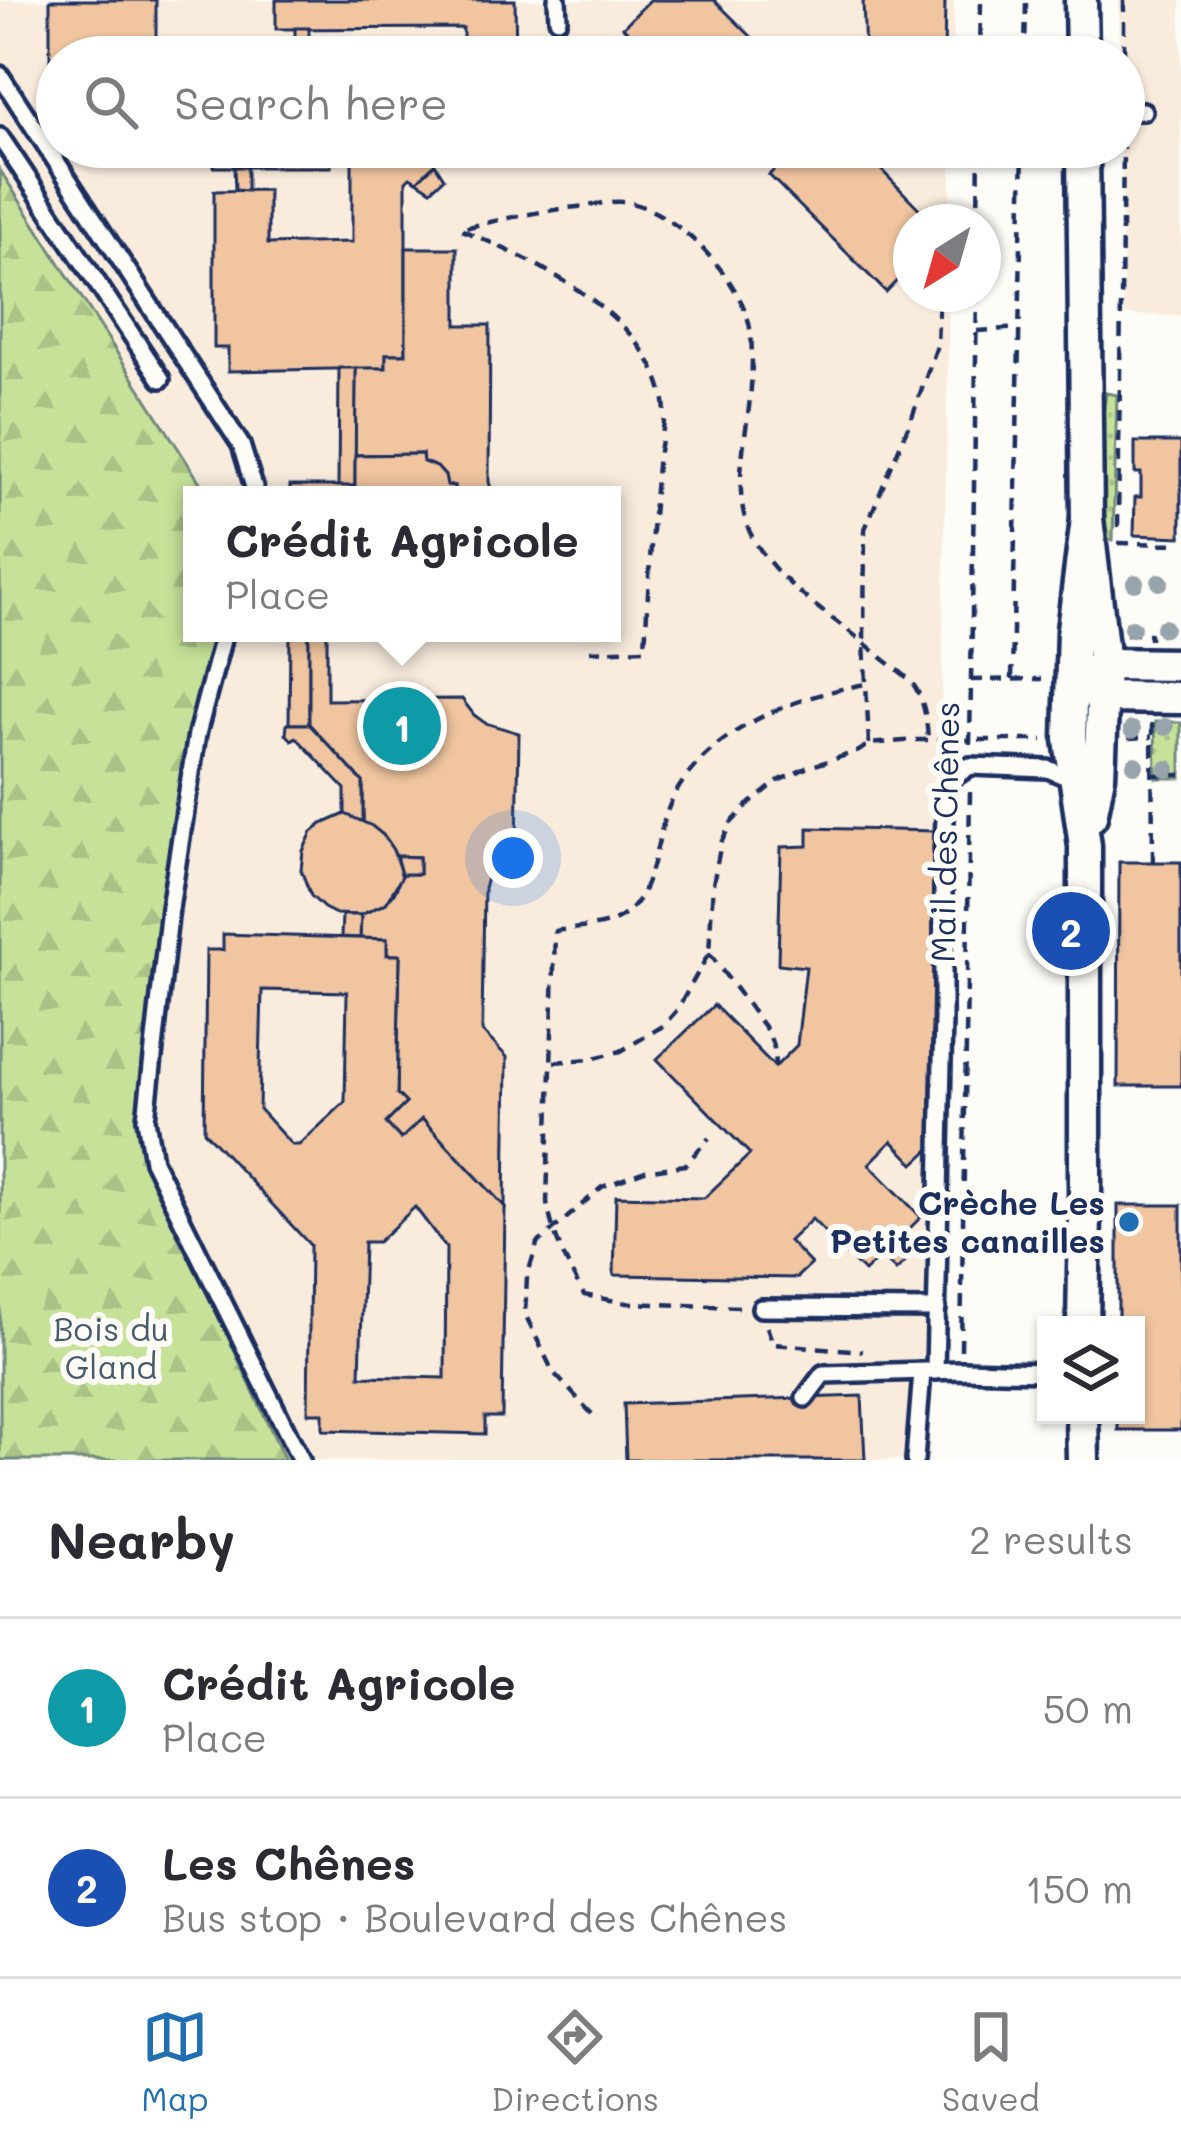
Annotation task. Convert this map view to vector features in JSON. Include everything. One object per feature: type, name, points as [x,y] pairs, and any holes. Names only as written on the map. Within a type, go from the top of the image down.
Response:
[{"type":"street","points":[[1082,0],[1082,36]]},
{"type":"street","points":[[1083,168],[1087,519],[1104,664],[1099,776],[1085,846]]},
{"type":"street","points":[[1083,1316],[1085,846],[1060,680],[1073,630],[1087,519]]},
{"type":"street","points":[[1060,680],[1104,664],[1179,661]]},
{"type":"street","points":[[1060,680],[1103,698],[1181,698]]},
{"type":"street","points":[[1082,1424],[1083,1460]]},
{"type":"lane","points":[[557,0],[558,19]]},
{"type":"lane","points":[[0,75],[36,130]]},
{"type":"lane","points":[[0,136],[160,380]]},
{"type":"lane","points":[[61,168],[242,445],[253,486]]},
{"type":"lane","points":[[222,642],[193,756],[146,1118],[153,1161],[301,1460]]},
{"type":"lane","points":[[915,1460],[937,1309],[947,787],[970,766],[1048,769],[1078,782]]},
{"type":"lane","points":[[761,1308],[937,1309]]},
{"type":"lane","points":[[805,1398],[824,1374],[1037,1372]]},
{"type":"path","points":[[980,36],[981,0]]},
{"type":"path","points":[[1025,36],[1026,0]]},
{"type":"path","points":[[1124,0],[1124,36]]},
{"type":"path","points":[[978,204],[979,168]]},
{"type":"path","points":[[1012,679],[1023,168]]},
{"type":"path","points":[[1124,168],[1118,543],[1181,544]]},
{"type":"path","points":[[590,651],[644,649],[665,404],[649,357],[596,302],[532,260],[460,229],[532,212],[622,202],[657,211],[697,243],[718,267],[749,323],[751,386],[740,488],[751,536],[799,592],[915,686],[927,719],[928,740]]},
{"type":"path","points":[[868,744],[865,529],[937,346],[938,312]]},
{"type":"path","name":"Mail des Chênes","points":[[961,1370],[977,312]]},
{"type":"path","points":[[976,332],[1019,328]]},
{"type":"path","points":[[971,680],[1060,680]]},
{"type":"path","points":[[862,1350],[773,1344],[761,1308],[627,1303],[584,1295],[552,1231],[548,1203],[555,931],[617,919],[635,903],[649,876],[672,798],[696,764],[711,752],[764,716],[806,698],[866,684]]},
{"type":"path","points":[[551,1062],[621,1051],[663,1026],[677,1010],[709,953],[721,843],[731,823],[778,781],[868,744],[1048,740]]},
{"type":"path","points":[[1154,775],[1181,776]]},
{"type":"path","points":[[709,953],[768,1032],[775,1067]]},
{"type":"path","points":[[592,1414],[553,1372],[525,1314],[527,1277],[537,1244],[602,1187],[645,1171],[685,1165],[709,1138]]},
{"type":"shaded area","points":[[0,0],[954,0],[953,36],[36,36],[36,168],[951,168],[950,204],[893,204],[893,312],[949,312],[929,1460],[285,1460],[147,1162],[214,642],[621,642],[621,486],[202,486],[0,170]]},
{"type":"shaded area","points":[[1119,0],[1181,0],[1181,316],[1124,315],[1121,168],[1145,168],[1145,36],[1120,36]]},
{"type":"green space","name":"Bois du Gland","points":[[0,170],[202,486],[183,486],[183,642],[214,642],[147,1162],[285,1460],[0,1460]]},
{"type":"green space","points":[[1106,393],[1117,395],[1113,540],[1104,540],[1096,470]]},
{"type":"green space","points":[[1155,722],[1181,722],[1181,778],[1156,778]]},
{"type":"building","points":[[50,0],[156,0],[156,36],[50,36]]},
{"type":"building","points":[[276,0],[515,0],[516,36],[463,36],[463,28],[276,29]]},
{"type":"building","points":[[650,0],[714,0],[751,36],[632,36],[623,27]]},
{"type":"building","points":[[863,0],[945,0],[944,36],[864,36]]},
{"type":"building","points":[[295,28],[309,28],[309,36],[295,36]]},
{"type":"building","points":[[234,168],[247,168],[247,191],[235,190]]},
{"type":"building","points":[[352,168],[431,168],[417,181],[410,177],[406,181],[406,354],[386,354],[386,368],[228,371],[228,348],[214,348],[214,191],[268,190],[268,244],[352,242]]},
{"type":"building","points":[[431,168],[438,168],[444,178],[431,190],[417,181]]},
{"type":"building","points":[[776,168],[880,168],[915,204],[893,204],[893,285],[886,292],[769,175]]},
{"type":"building","points":[[406,248],[457,248],[457,325],[490,325],[490,486],[447,486],[445,476],[423,462],[422,454],[355,455],[356,368],[386,368],[386,354],[406,354]]},
{"type":"building","points":[[339,368],[356,368],[355,486],[338,486]]},
{"type":"building","points":[[1135,442],[1181,442],[1181,537],[1134,535],[1135,497],[1141,497]]},
{"type":"building","points":[[422,454],[423,462],[445,476],[447,486],[355,486],[355,455]]},
{"type":"building","points":[[290,642],[309,642],[309,724],[289,724]]},
{"type":"building","points":[[309,642],[327,642],[327,700],[462,699],[485,723],[519,733],[517,845],[504,849],[492,862],[484,888],[482,1031],[507,1057],[505,1207],[422,1119],[401,1139],[386,1123],[406,1103],[397,1094],[400,955],[387,955],[387,939],[360,938],[361,915],[386,903],[401,874],[419,874],[419,857],[396,856],[383,835],[363,822],[363,782],[309,724]]},
{"type":"building","points":[[287,724],[309,724],[363,782],[363,822],[345,814],[345,789],[296,737],[292,740],[286,734]]},
{"type":"building","points":[[345,814],[383,835],[402,876],[386,903],[360,915],[324,908],[311,896],[301,870],[312,832]]},
{"type":"building","points":[[808,828],[935,831],[930,1152],[914,1164],[892,1141],[869,1164],[921,1217],[904,1234],[918,1249],[896,1270],[881,1256],[864,1272],[812,1219],[789,1241],[811,1264],[799,1278],[614,1275],[616,1196],[704,1198],[750,1154],[657,1059],[714,1005],[775,1067],[797,1045],[806,967],[778,964],[781,847],[808,846]]},
{"type":"building","points":[[396,856],[419,857],[419,874],[401,874]]},
{"type":"building","points":[[1119,862],[1181,862],[1181,1086],[1118,1086]]},
{"type":"building","points":[[342,915],[361,915],[360,938],[341,937]]},
{"type":"building","points":[[223,934],[387,939],[387,955],[400,955],[397,1094],[406,1103],[386,1123],[401,1139],[422,1119],[505,1207],[502,1417],[485,1417],[485,1434],[323,1430],[323,1413],[308,1413],[310,1245],[204,1131],[206,950],[223,950]],"holes":[[[262,990],[347,992],[345,1102],[299,1145],[292,1145],[259,1109]],[[415,1207],[446,1248],[445,1378],[360,1376],[364,1242],[378,1242]]]},
{"type":"building","points":[[1118,1205],[1181,1205],[1181,1430],[1118,1430],[1118,1424],[1145,1424],[1145,1316],[1118,1316]]},
{"type":"building","points":[[862,1396],[865,1460],[626,1460],[624,1404]]},
{"type":"place","name":"Crédit Agricole","points":[[402,726]]},
{"type":"place","name":"Les Chênes","points":[[1071,931]]},
{"type":"place","name":"Crèche Les Petites canailles","points":[[1129,1222]]}]
